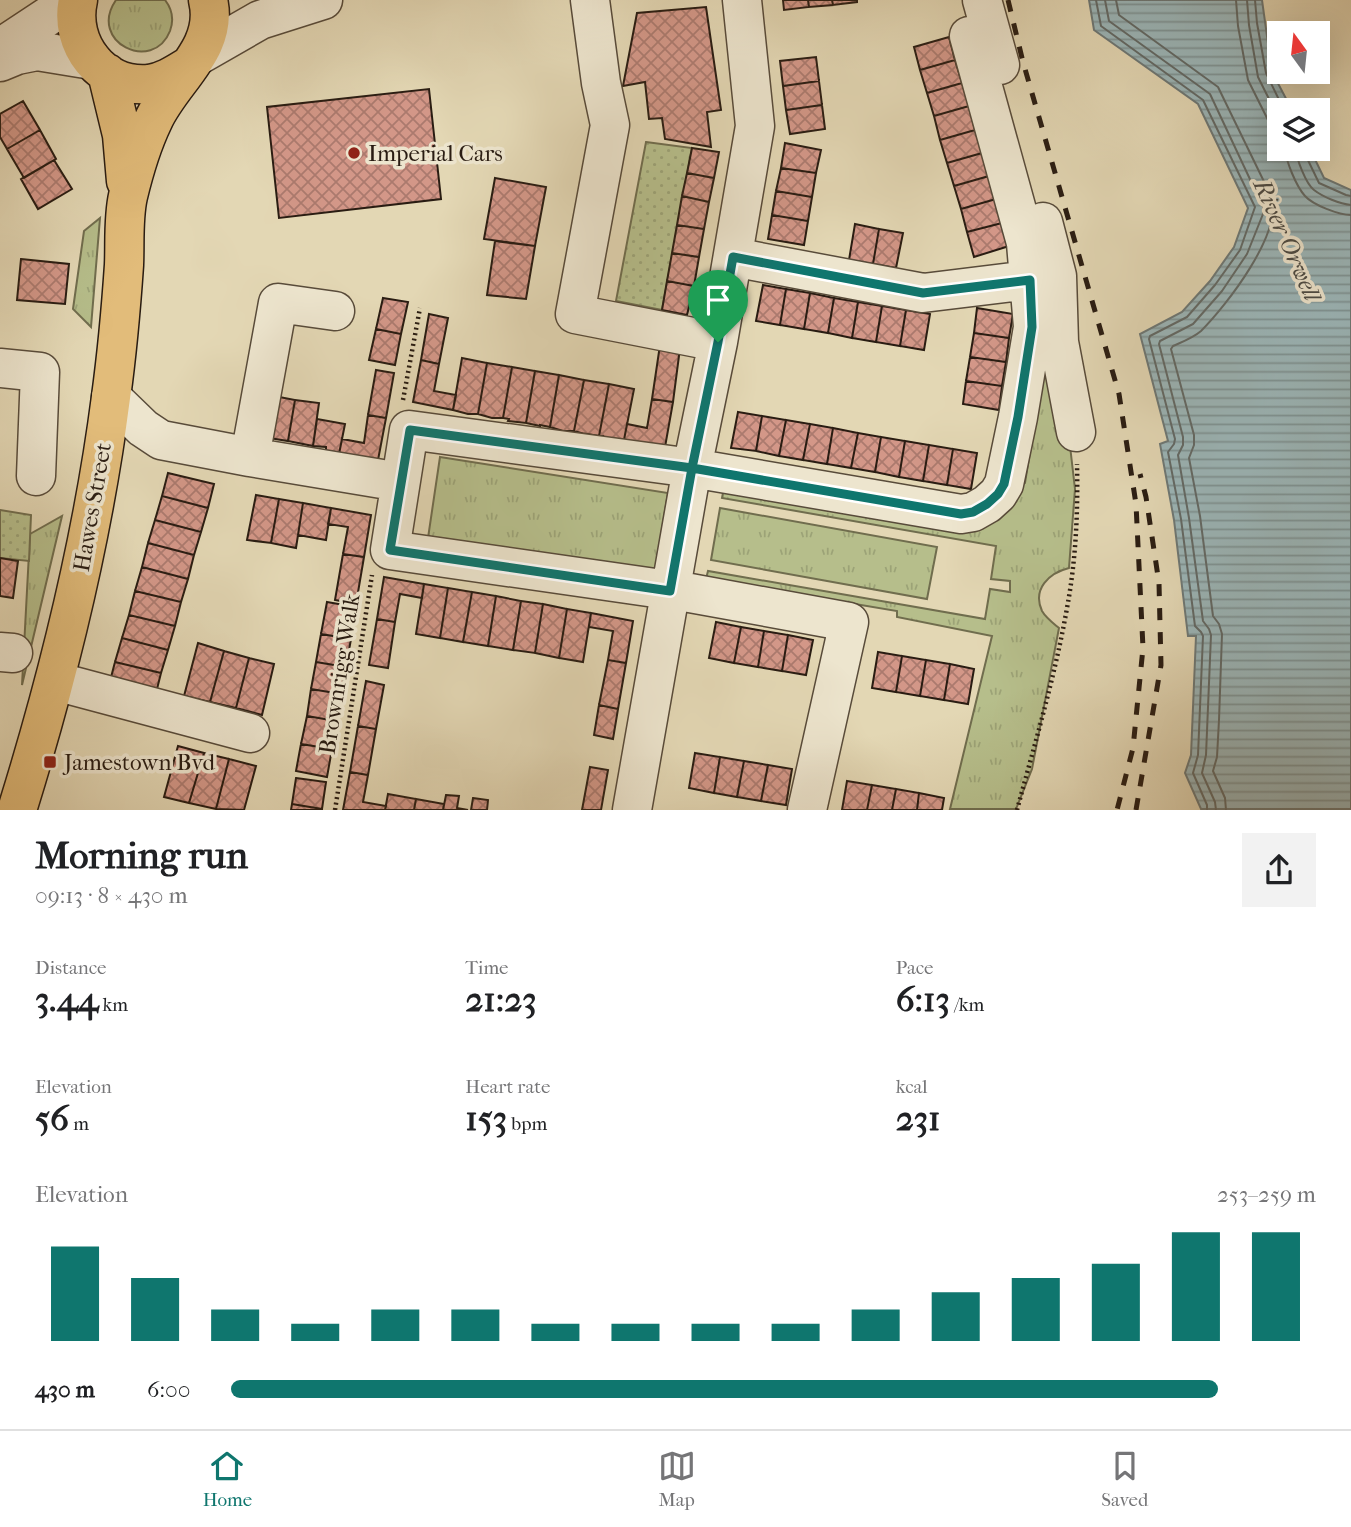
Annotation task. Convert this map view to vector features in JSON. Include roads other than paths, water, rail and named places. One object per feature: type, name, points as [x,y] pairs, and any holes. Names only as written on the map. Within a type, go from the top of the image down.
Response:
[{"type":"main road","name":"Hawes Street","points":[[17,810],[72,613],[100,468],[120,320],[128,198],[122,135],[99,67],[81,43],[76,23],[78,0]]},
{"type":"main road","name":"Hawes Street","points":[[128,198],[153,119],[206,40],[210,24],[208,0]]},
{"type":"main road","points":[[99,67],[127,82],[149,83],[170,78],[194,60]]},
{"type":"street","points":[[0,48],[51,15],[67,0]]},
{"type":"street","points":[[194,60],[260,20],[323,0]]},
{"type":"street","points":[[590,0],[601,83],[610,125],[576,314],[718,342]]},
{"type":"street","points":[[632,810],[692,468],[718,342],[754,126],[742,0]]},
{"type":"street","points":[[982,0],[1057,276],[1059,342],[1076,432]]},
{"type":"street","points":[[807,810],[849,622],[670,591],[390,550],[410,430],[692,468],[961,514],[973,512],[987,504],[1004,484],[1032,327],[1026,243],[969,36]]},
{"type":"street","points":[[0,62],[37,51],[99,67]]},
{"type":"street","points":[[733,257],[923,293],[1030,280]]},
{"type":"street","points":[[250,457],[278,303],[335,311]]},
{"type":"street","points":[[0,368],[40,372],[36,475]]},
{"type":"street","points":[[111,397],[143,428],[161,440],[400,482]]},
{"type":"street","points":[[100,468],[129,449],[161,440]]},
{"type":"street","points":[[55,681],[250,733]]},
{"type":"water","name":"River Orwell","points":[[1089,0],[1262,0],[1267,36],[1267,84],[1278,84],[1286,98],[1267,98],[1267,161],[1316,161],[1324,178],[1351,190],[1351,809],[1201,809],[1185,773],[1191,755],[1196,636],[1188,636],[1174,520],[1160,444],[1168,441],[1140,334],[1182,312],[1210,281],[1234,247],[1248,208],[1198,104],[1094,30]]},
{"type":"railway","points":[[1008,0],[1023,62],[1119,394],[1136,504],[1143,648],[1133,748],[1117,810]]},
{"type":"railway","points":[[1136,810],[1161,665],[1159,583],[1140,474]]},
{"type":"place","name":"Imperial Cars","points":[[354,153]]},
{"type":"place","name":"Jamestown Bvd","points":[[50,762]]}]
